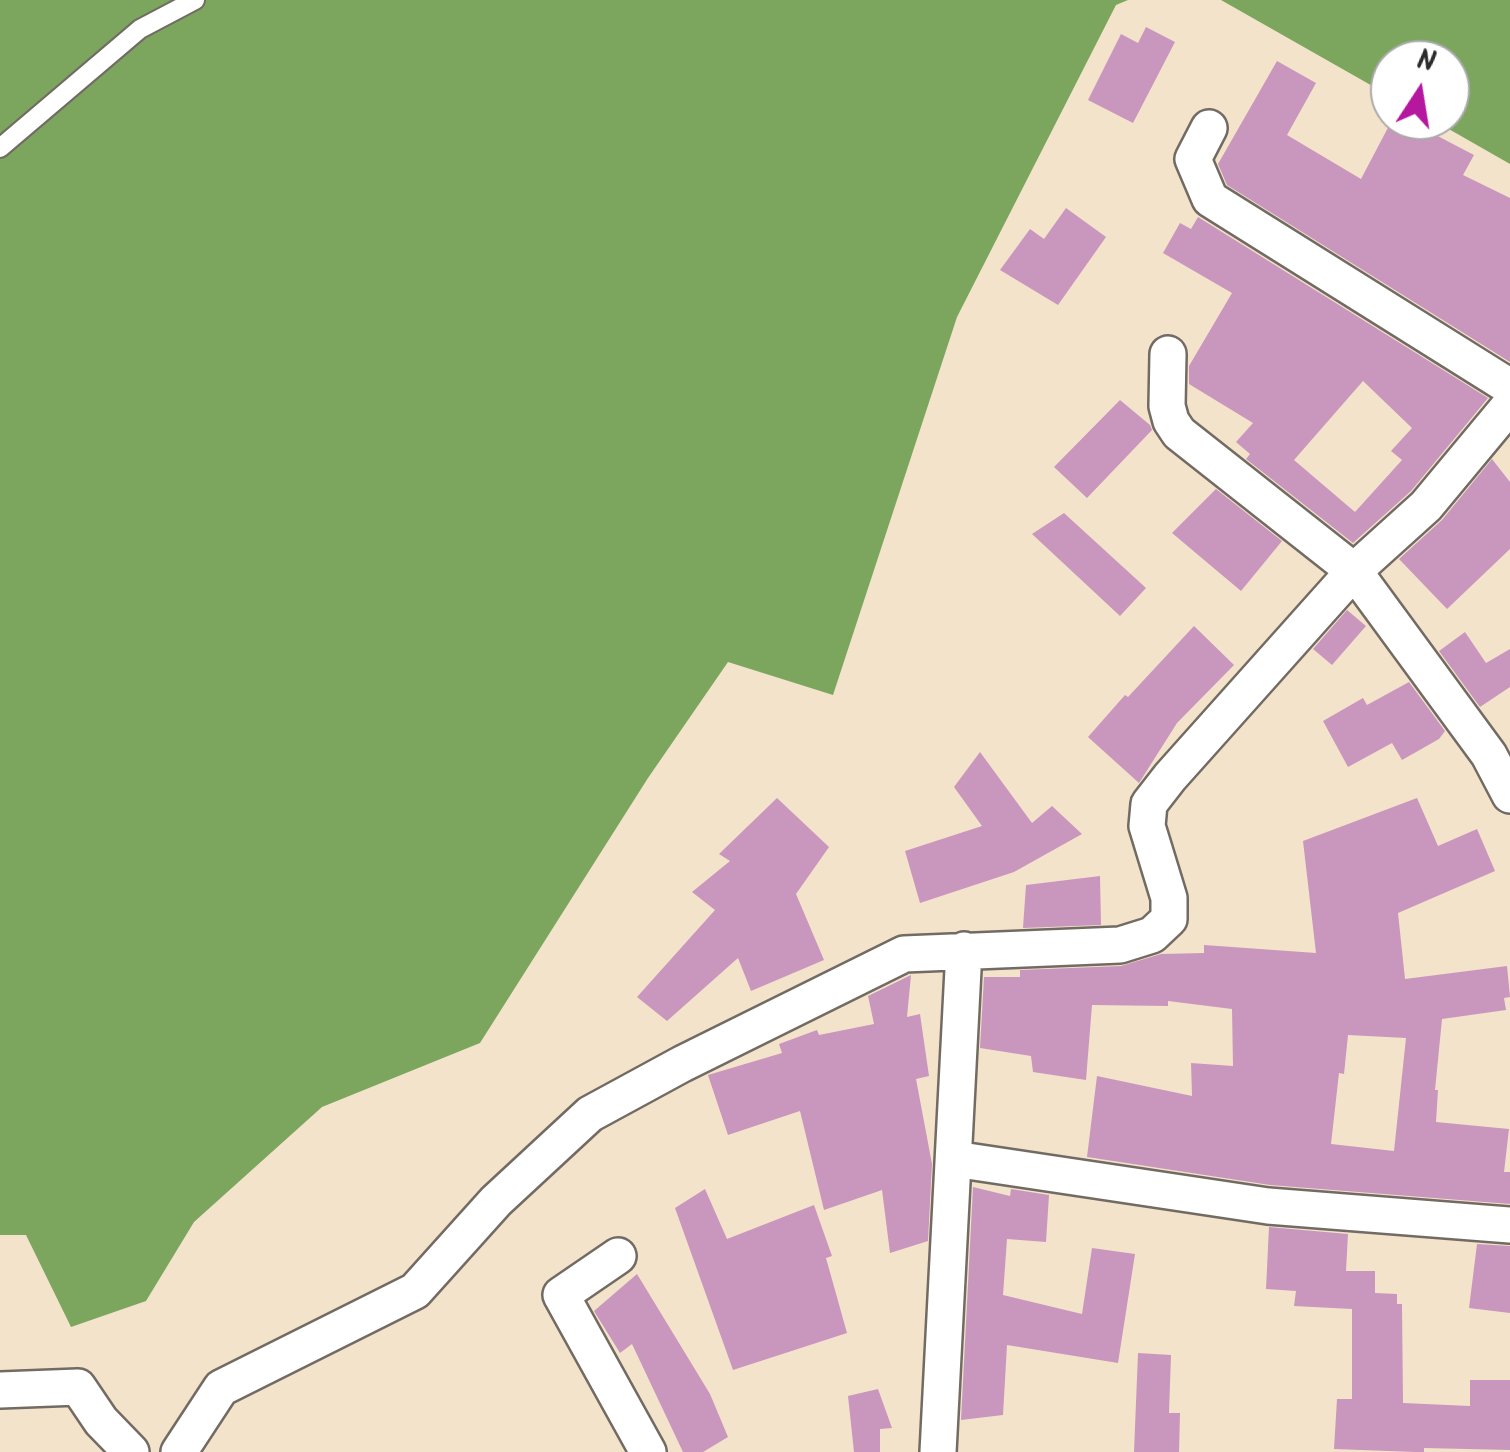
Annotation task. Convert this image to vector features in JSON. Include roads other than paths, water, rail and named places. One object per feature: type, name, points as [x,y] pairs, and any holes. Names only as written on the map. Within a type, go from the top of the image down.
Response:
[{"type":"street","points":[[1209,128],[1193,158],[1210,199],[1510,387]]},
{"type":"street","points":[[1168,354],[1167,406],[1179,433],[1354,571],[1489,755],[1510,795]]},
{"type":"street","points":[[179,1452],[221,1388],[415,1291],[496,1201],[590,1114],[904,954],[1120,945],[1152,935],[1169,919],[1169,898],[1147,826],[1150,804],[1354,571],[1426,506],[1510,405]]},
{"type":"street","points":[[938,1452],[964,950]]},
{"type":"street","points":[[954,1159],[1268,1206],[1510,1226]]},
{"type":"street","points":[[618,1256],[561,1296],[648,1452]]},
{"type":"street","points":[[0,1390],[78,1387],[100,1421],[132,1452]]},
{"type":"lane","points":[[0,148],[140,29],[195,0]]}]
